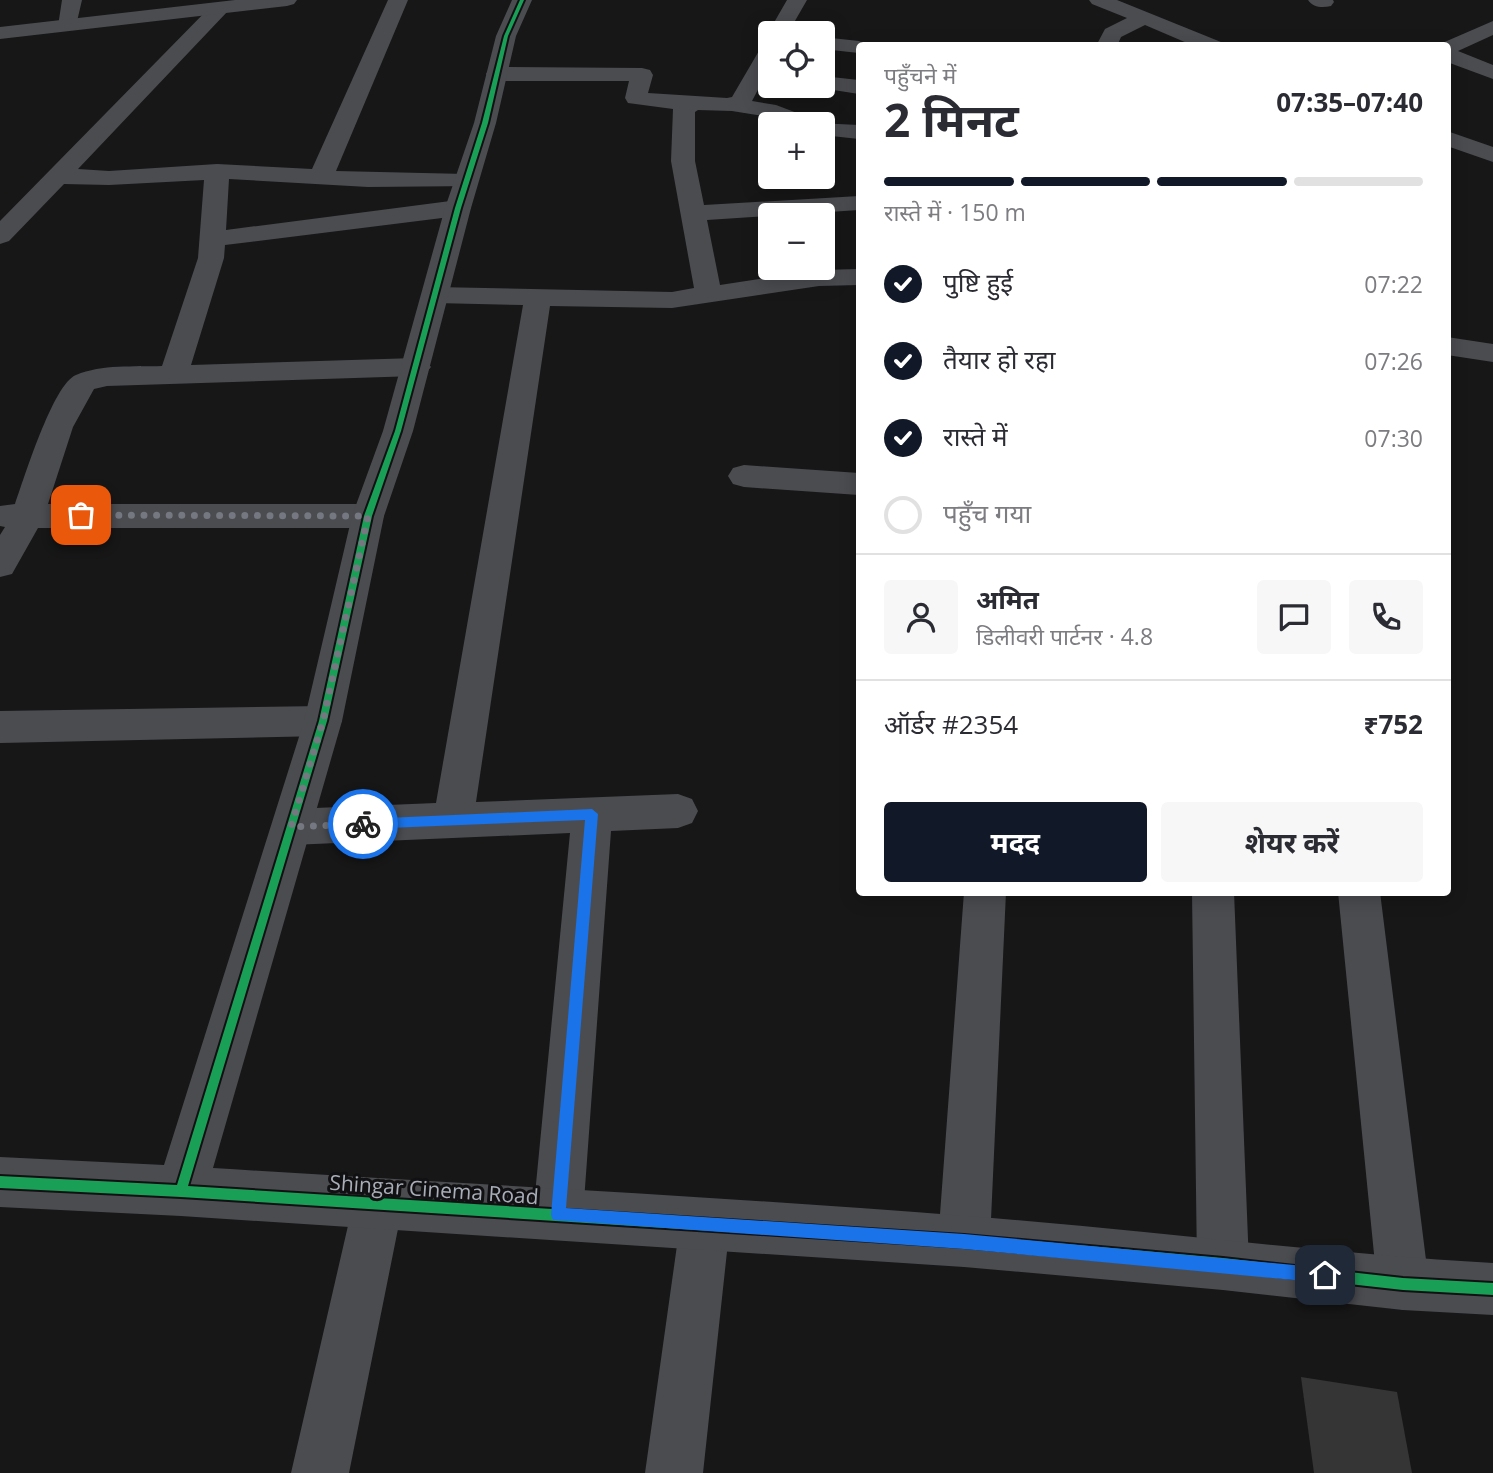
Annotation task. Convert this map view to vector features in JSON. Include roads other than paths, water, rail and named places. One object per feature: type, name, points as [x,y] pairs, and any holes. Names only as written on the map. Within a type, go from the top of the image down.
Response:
[{"type":"street","points":[[68,26],[72,0]]},
{"type":"street","points":[[0,33],[287,0]]},
{"type":"street","points":[[321,177],[370,58],[398,0]]},
{"type":"street","points":[[181,1191],[323,721],[368,516],[398,431],[462,194],[485,123],[506,36],[522,0]]},
{"type":"street","points":[[785,21],[797,0]]},
{"type":"street","points":[[1099,0],[1204,42]]},
{"type":"street","points":[[0,236],[220,8]]},
{"type":"street","points":[[1108,42],[1112,33],[1144,18]]},
{"type":"street","points":[[1451,46],[1493,27]]},
{"type":"street","points":[[835,44],[856,47]]},
{"type":"street","points":[[1451,56],[1493,73]]},
{"type":"street","points":[[497,74],[642,75],[636,99],[688,104],[733,104],[773,112]]},
{"type":"street","points":[[733,104],[742,99],[758,81]]},
{"type":"street","points":[[835,84],[856,87]]},
{"type":"street","points":[[688,104],[684,110],[683,161],[709,295]]},
{"type":"street","points":[[835,129],[856,132]]},
{"type":"street","points":[[1451,139],[1493,155]]},
{"type":"street","points":[[58,176],[109,177],[217,171],[321,177],[462,194]]},
{"type":"street","points":[[173,376],[204,287],[214,239],[217,171]]},
{"type":"street","points":[[214,239],[462,194]]},
{"type":"street","points":[[694,213],[856,203]]},
{"type":"street","points":[[435,295],[672,300],[819,278],[856,277]]},
{"type":"street","points":[[453,820],[538,297]]},
{"type":"street","points":[[1451,346],[1493,353]]},
{"type":"street","points":[[0,565],[14,515],[77,390],[84,382],[107,377],[416,368]]},
{"type":"street","points":[[744,476],[856,484]]},
{"type":"street","points":[[14,515],[368,516]]},
{"type":"street","points":[[0,727],[323,721]]},
{"type":"street","points":[[291,827],[678,810]]},
{"type":"street","points":[[558,1215],[592,814]]},
{"type":"street","points":[[964,1241],[985,896]]},
{"type":"street","points":[[1213,896],[1223,1264]]},
{"type":"street","points":[[1359,896],[1403,1284]]},
{"type":"street","name":"Shingar Cinema Road","points":[[0,1182],[378,1203],[964,1241],[1223,1264],[1403,1284],[1493,1289]]},
{"type":"street","points":[[320,1473],[378,1203]]},
{"type":"street","points":[[674,1473],[705,1224]]}]
